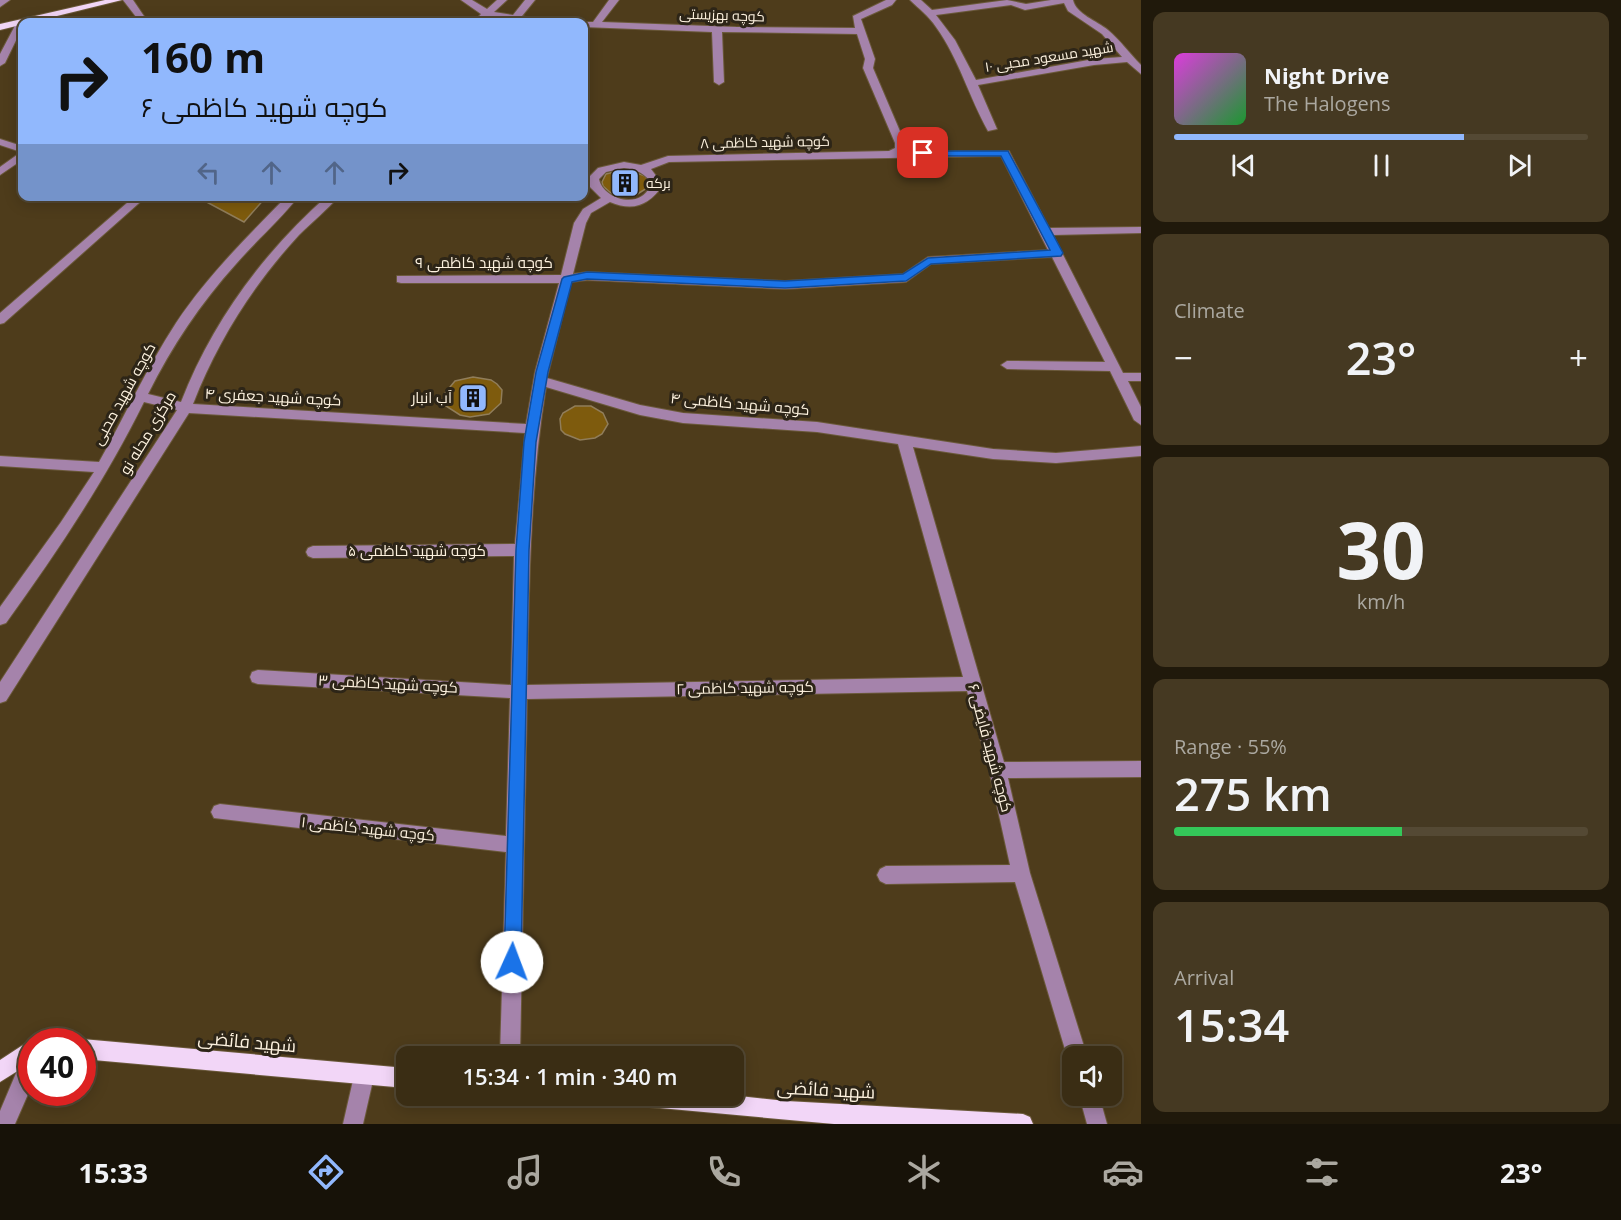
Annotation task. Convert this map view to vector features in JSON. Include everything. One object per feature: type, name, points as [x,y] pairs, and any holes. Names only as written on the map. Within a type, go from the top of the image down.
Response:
[{"type":"main road","points":[[38,18],[117,0]]},
{"type":"main road","points":[[0,27],[18,23]]},
{"type":"main road","name":"شهید فائضی","points":[[96,1050],[396,1078]]},
{"type":"main road","points":[[0,1072],[18,1059]]},
{"type":"main road","name":"شهید فائضی","points":[[703,1106],[786,1118],[1023,1124]]},
{"type":"street","points":[[0,4],[5,0]]},
{"type":"street","points":[[128,0],[141,18]]},
{"type":"street","points":[[466,0],[488,14],[503,18]]},
{"type":"street","points":[[483,18],[502,0]]},
{"type":"street","points":[[517,18],[530,0]]},
{"type":"street","points":[[596,24],[614,0]]},
{"type":"street","points":[[887,154],[900,150],[900,143],[868,68],[870,59],[856,18],[891,0]]},
{"type":"street","points":[[915,0],[932,14],[973,83],[992,129]]},
{"type":"street","points":[[932,14],[1012,2],[1025,7],[1068,0],[1071,9],[1105,32],[1141,70]]},
{"type":"street","name":"کوچه بهزیستی","points":[[588,24],[859,31]]},
{"type":"street","points":[[0,63],[18,28]]},
{"type":"street","points":[[717,29],[719,82]]},
{"type":"street","name":"شهید مسعود محبی ۱۰","points":[[973,83],[1130,58]]},
{"type":"street","points":[[0,142],[18,148]]},
{"type":"street","name":"کوچه شهید کاظمی ۸","points":[[642,169],[668,159],[1005,153],[1047,232]]},
{"type":"street","points":[[0,172],[18,157]]},
{"type":"street","points":[[614,166],[642,169],[650,173],[657,185],[649,196],[630,202],[608,199],[598,194],[593,187],[594,179],[599,173],[614,166]]},
{"type":"street","points":[[588,172],[599,173]]},
{"type":"street","points":[[510,1046],[522,550],[532,429],[541,381],[580,224],[587,211],[608,199]]},
{"type":"street","points":[[0,320],[136,201]]},
{"type":"street","name":"کوچه شهید محبی","points":[[0,619],[52,547],[103,467],[139,396],[194,306],[258,232],[289,201]]},
{"type":"street","name":"مرکزی محله نو","points":[[0,696],[185,408],[202,365],[240,301],[311,216],[328,201]]},
{"type":"street","points":[[1141,230],[1047,232],[1141,420]]},
{"type":"street","name":"کوچه شهید کاظمی ۹","points":[[401,279],[568,279],[587,276],[785,285],[906,278],[928,261],[1057,253]]},
{"type":"street","points":[[1007,364],[1117,372],[1141,377]]},
{"type":"street","name":"کوچه شهید کاظمی ۴","points":[[541,381],[640,410],[683,418],[817,427],[993,454],[1056,458],[1141,451]]},
{"type":"street","name":"کوچه شهید جعفری ۴","points":[[139,396],[185,408],[532,429]]},
{"type":"street","name":"کوچه شهید فایضی ۶","points":[[904,440],[998,770],[1021,873],[1074,1046]]},
{"type":"street","points":[[0,461],[103,467]]},
{"type":"street","name":"کوچه شهید کاظمی ۵","points":[[312,552],[522,550]]},
{"type":"street","name":"کوچه شهید کاظمی ۳","points":[[258,676],[518,692]]},
{"type":"street","name":"کوچه شهید کاظمی ۲","points":[[518,692],[972,684]]},
{"type":"street","points":[[998,770],[1141,768]]},
{"type":"street","name":"کوچه شهید کاظمی ۱","points":[[220,812],[516,846]]},
{"type":"street","points":[[886,875],[1021,873]]},
{"type":"street","points":[[353,1124],[364,1076]]},
{"type":"street","points":[[5,1124],[18,1093]]},
{"type":"street","points":[[1092,1106],[1097,1124]]},
{"type":"building","name":"برکه","points":[[627,169],[645,176],[648,180],[647,188],[636,195],[628,196],[612,194],[603,186],[602,182],[606,174]]},
{"type":"building","points":[[205,201],[263,201],[244,222]]},
{"type":"building","name":"آب انبار","points":[[473,377],[491,380],[502,390],[501,403],[489,414],[470,417],[460,415],[446,406],[445,393],[455,381]]},
{"type":"building","points":[[575,406],[591,406],[603,413],[608,424],[602,434],[595,438],[580,440],[561,430],[560,419],[563,413]]},
{"type":"place","name":"برکه","points":[[625,183]]},
{"type":"place","name":"آب انبار","points":[[473,398]]},
{"type":"route","points":[[512,962],[522,550],[530,442],[542,372],[568,279],[587,276],[785,285],[906,278],[928,261],[1057,253],[1005,153],[923,153]]}]
